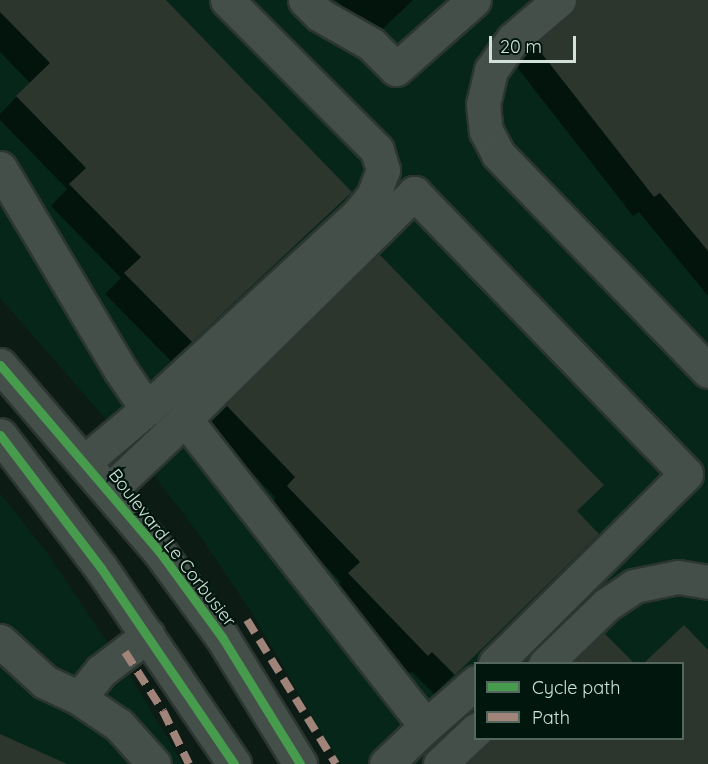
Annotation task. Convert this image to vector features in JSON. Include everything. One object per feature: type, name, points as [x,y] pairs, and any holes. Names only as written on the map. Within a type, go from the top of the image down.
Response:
[{"type":"street","points":[[84,462],[147,409],[358,214],[373,196],[383,170],[377,150],[227,0]]},
{"type":"street","points":[[305,0],[320,15],[371,44],[396,69],[474,0]]},
{"type":"street","points":[[559,0],[513,39],[490,70],[483,104],[486,131],[498,154],[708,371]]},
{"type":"street","points":[[0,168],[121,371],[147,409]]},
{"type":"street","points":[[109,491],[414,193],[686,474],[496,662]]},
{"type":"street","name":"Boulevard Le Corbusier","points":[[0,366],[109,491],[222,637],[300,764]]},
{"type":"street","points":[[185,419],[426,726]]},
{"type":"street","points":[[0,435],[148,635],[234,764]]},
{"type":"street","points":[[546,662],[606,605],[634,586],[678,577],[708,582]]},
{"type":"street","points":[[79,698],[101,671],[148,635]]},
{"type":"street","points":[[0,642],[45,682],[79,698],[119,724],[154,764]]},
{"type":"street","points":[[386,764],[474,684]]},
{"type":"street","points":[[440,764],[474,732]]},
{"type":"shaded area","points":[[0,0],[708,0],[708,764],[340,764],[250,610],[198,533],[147,466],[0,298]]},
{"type":"shaded area","points":[[0,493],[46,551],[132,679],[183,764],[0,764]]},
{"type":"building","points":[[0,0],[166,0],[352,192],[192,342],[124,273],[141,257],[69,184],[86,168],[16,96],[50,63],[0,12]]},
{"type":"building","points":[[577,0],[708,0],[708,251],[660,193],[654,197],[535,45],[571,14]]},
{"type":"building","points":[[379,254],[604,485],[577,511],[599,534],[455,675],[432,652],[428,656],[348,573],[360,562],[287,486],[295,477],[226,405]]},
{"type":"building","points":[[684,625],[708,650],[708,764],[467,764],[490,740],[684,740],[684,662],[645,662]]},
{"type":"building","points":[[604,633],[633,662],[573,662]]},
{"type":"building","points":[[0,734],[67,764],[0,764]]},
{"type":"marked path","points":[[247,620],[336,764]]},
{"type":"marked path","points":[[125,652],[163,711],[189,764]]},
{"type":"cycle path","points":[[0,365],[159,551],[222,637],[300,764]]},
{"type":"cycle path","points":[[0,435],[101,568],[234,764]]}]
